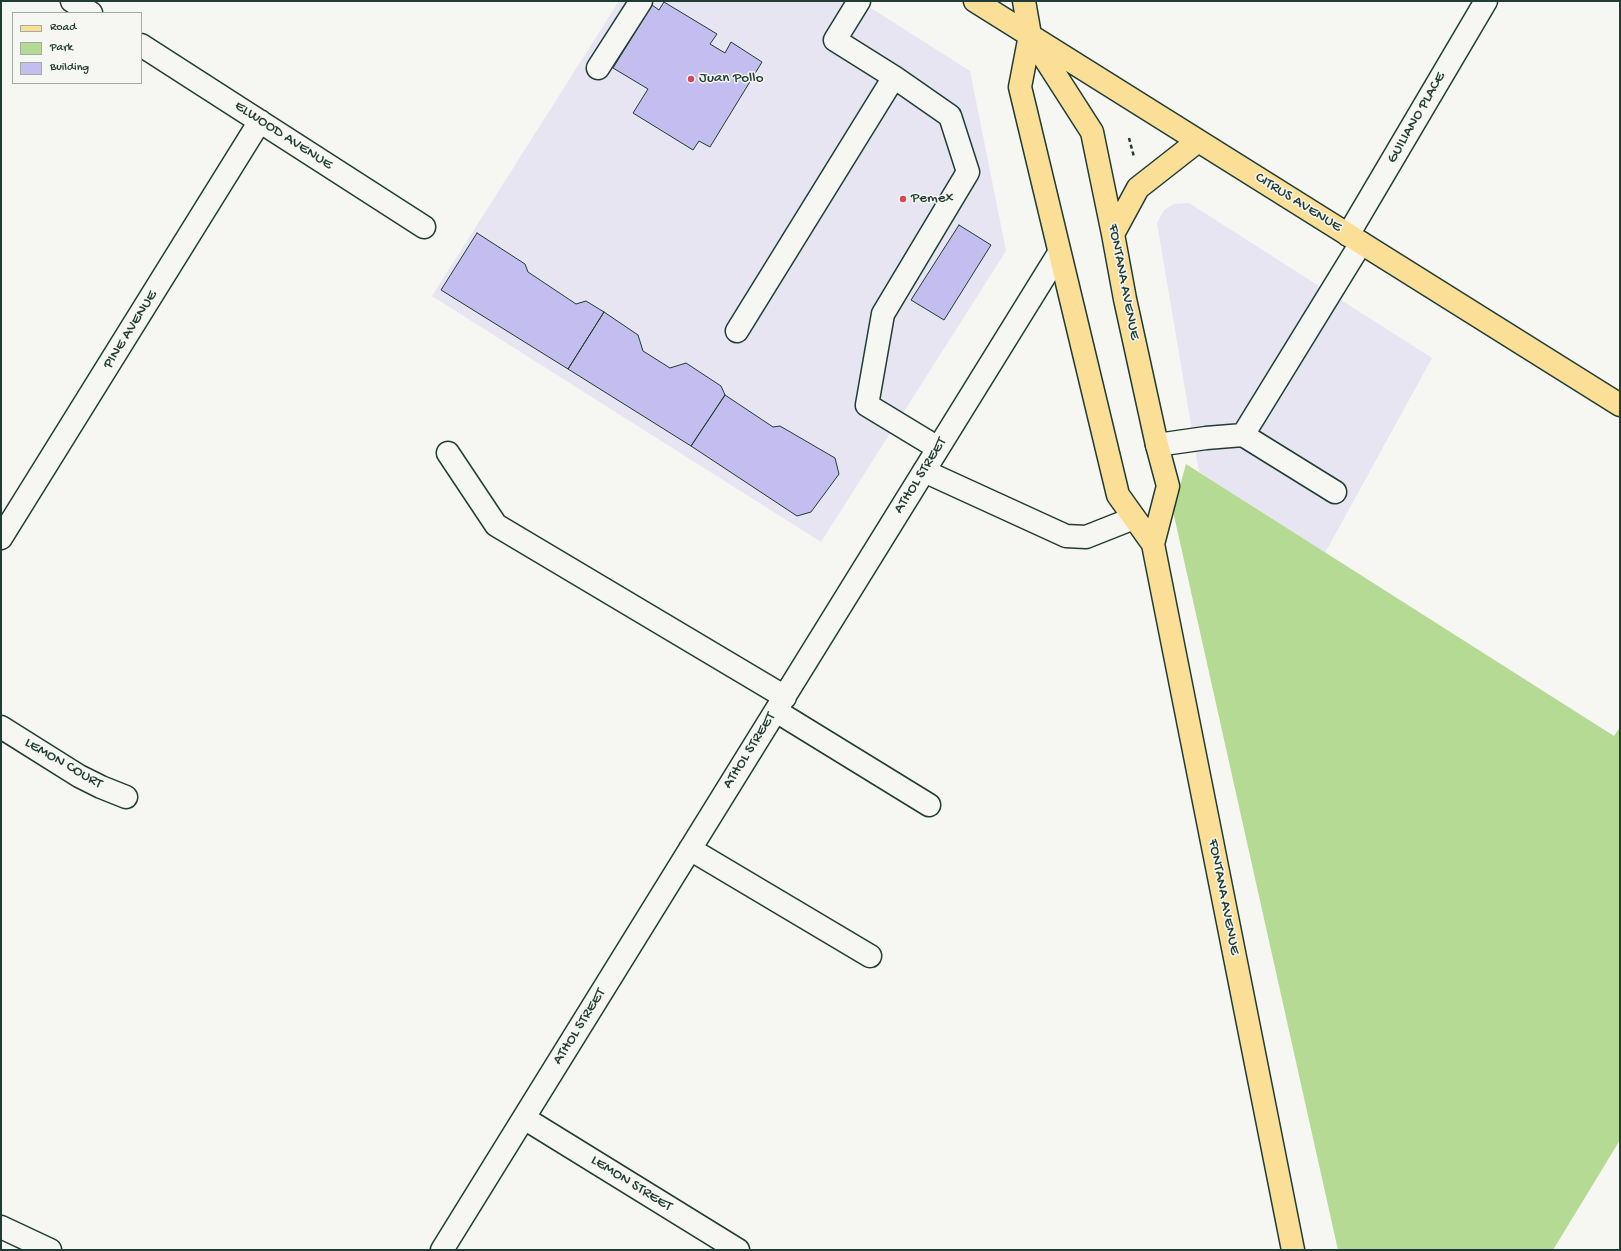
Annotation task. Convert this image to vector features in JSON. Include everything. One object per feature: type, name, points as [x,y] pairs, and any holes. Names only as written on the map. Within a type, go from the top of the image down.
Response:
[{"type":"main road","name":"CITRUS AVENUE","points":[[975,1],[1620,404]]},
{"type":"main road","name":"FONTANA AVENUE","points":[[1024,1],[1030,35],[1020,87],[1118,495],[1153,544],[1293,1250]]},
{"type":"main road","name":"FONTANA AVENUE","points":[[1030,35],[1092,132],[1125,299],[1157,445],[1168,486],[1153,544]]},
{"type":"main road","points":[[1113,234],[1138,188],[1198,141]]},
{"type":"street","points":[[72,1],[88,12]]},
{"type":"street","points":[[598,68],[641,1]]},
{"type":"street","points":[[859,1],[835,40],[894,77],[950,116],[968,172],[883,314],[867,405],[938,448]]},
{"type":"street","name":"GUILIANO PLACE","points":[[1243,435],[1355,239],[1486,1]]},
{"type":"street","name":"ELWOOD AVENUE","points":[[142,46],[424,227]]},
{"type":"street","points":[[737,331],[894,77]]},
{"type":"street","name":"PINE AVENUE","points":[[1,538],[260,121]]},
{"type":"street","name":"ATHOL STREET","points":[[442,1250],[1059,253]]},
{"type":"street","points":[[1157,445],[1206,438],[1243,435],[1335,492]]},
{"type":"street","points":[[448,453],[496,525],[780,704],[929,806]]},
{"type":"street","points":[[924,471],[1066,536],[1086,537],[1134,518]]},
{"type":"street","name":"LEMON COURT","points":[[1,727],[79,776],[100,787],[126,797]]},
{"type":"street","points":[[690,849],[870,956]]},
{"type":"street","name":"LEMON STREET","points":[[524,1118],[738,1250]]},
{"type":"street","points":[[1,1227],[50,1250]]},
{"type":"path","points":[[1128,138],[1135,160]]},
{"type":"shaded area","points":[[619,1],[860,1],[970,71],[1006,251],[821,542],[432,296]]},
{"type":"shaded area","points":[[1189,203],[1432,358],[1325,553],[1199,472],[1157,223],[1164,210],[1174,204]]},
{"type":"green space","points":[[1186,464],[1614,736],[1620,727],[1620,1140],[1553,1250],[1338,1250],[1173,511]]},
{"type":"building","name":"Juan Pollo","points":[[664,2],[717,34],[710,44],[725,53],[731,42],[762,62],[710,147],[699,141],[693,150],[633,113],[648,89],[613,68],[652,5],[659,10]]},
{"type":"building","points":[[959,225],[991,245],[944,320],[911,300]]},
{"type":"building","points":[[477,233],[525,264],[528,272],[576,304],[586,301],[604,312],[568,369],[441,290]]},
{"type":"building","points":[[604,312],[638,335],[643,351],[670,368],[686,363],[721,386],[725,395],[691,446],[568,369]]},
{"type":"building","points":[[725,395],[773,427],[780,426],[835,458],[839,474],[811,512],[797,516],[691,446]]},
{"type":"place","name":"Juan Pollo","points":[[691,79]]},
{"type":"place","name":"Pemex","points":[[903,199]]}]
